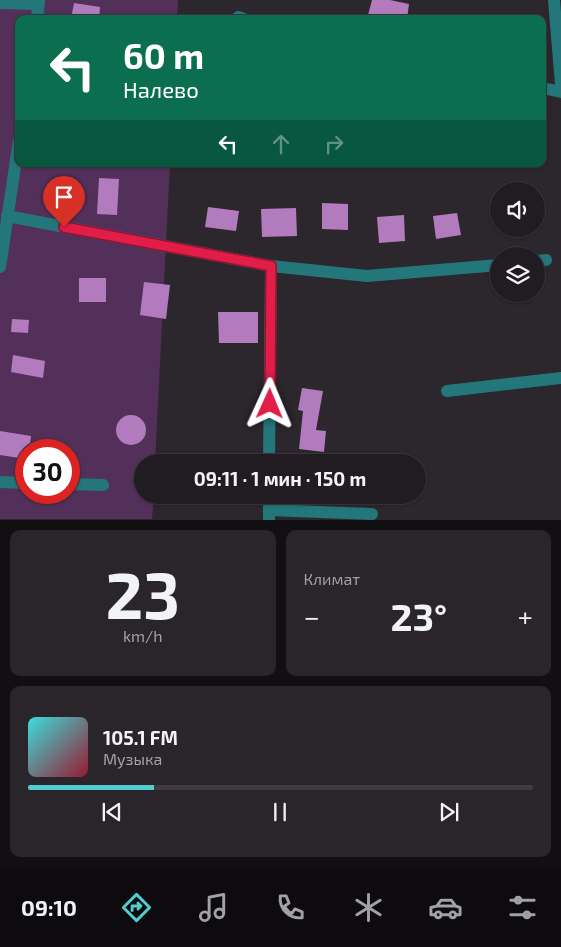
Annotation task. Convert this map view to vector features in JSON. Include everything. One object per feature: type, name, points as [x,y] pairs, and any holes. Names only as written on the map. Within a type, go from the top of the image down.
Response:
[{"type":"street","points":[[554,0],[561,84]]},
{"type":"street","points":[[0,3],[39,2],[37,15]]},
{"type":"street","points":[[546,89],[561,92]]},
{"type":"street","points":[[0,265],[15,165]]},
{"type":"street","points":[[7,216],[271,266],[367,276],[490,266]]},
{"type":"street","points":[[269,454],[271,266]]},
{"type":"street","points":[[447,391],[561,378]]},
{"type":"street","points":[[0,482],[15,483]]},
{"type":"street","points":[[80,484],[103,485]]},
{"type":"street","points":[[269,515],[372,514]]},
{"type":"shaded area","points":[[0,0],[178,0],[177,15],[15,15],[15,167],[170,167],[155,454],[134,454],[134,504],[153,504],[152,519],[0,519]]},
{"type":"building","points":[[372,0],[390,0],[409,4],[408,15],[368,15]]},
{"type":"building","points":[[74,3],[100,7],[99,15],[72,15]]},
{"type":"building","points":[[99,178],[119,179],[117,215],[97,214]]},
{"type":"building","points":[[322,203],[348,204],[348,230],[322,229]]},
{"type":"building","points":[[208,207],[239,211],[236,231],[205,227]]},
{"type":"building","points":[[296,208],[297,236],[262,237],[261,209]]},
{"type":"building","points":[[457,213],[461,235],[436,239],[433,216]]},
{"type":"building","points":[[404,215],[405,241],[379,243],[377,217]]},
{"type":"building","points":[[79,278],[106,278],[106,302],[79,302]]},
{"type":"building","points":[[144,282],[170,285],[166,319],[140,315]]},
{"type":"building","points":[[218,312],[258,312],[258,343],[219,343]]},
{"type":"building","points":[[12,319],[29,320],[28,333],[11,332]]},
{"type":"building","points":[[13,355],[45,361],[43,378],[11,372]]},
{"type":"building","points":[[302,388],[323,391],[316,430],[326,431],[324,452],[299,449],[303,411],[298,410]]},
{"type":"building","points":[[131,415],[142,419],[146,430],[142,441],[131,445],[120,441],[116,430],[120,419]]},
{"type":"building","points":[[0,431],[31,436],[31,439],[15,439],[15,457],[0,455]]},
{"type":"route","points":[[64,227],[271,266],[270,404]]}]
